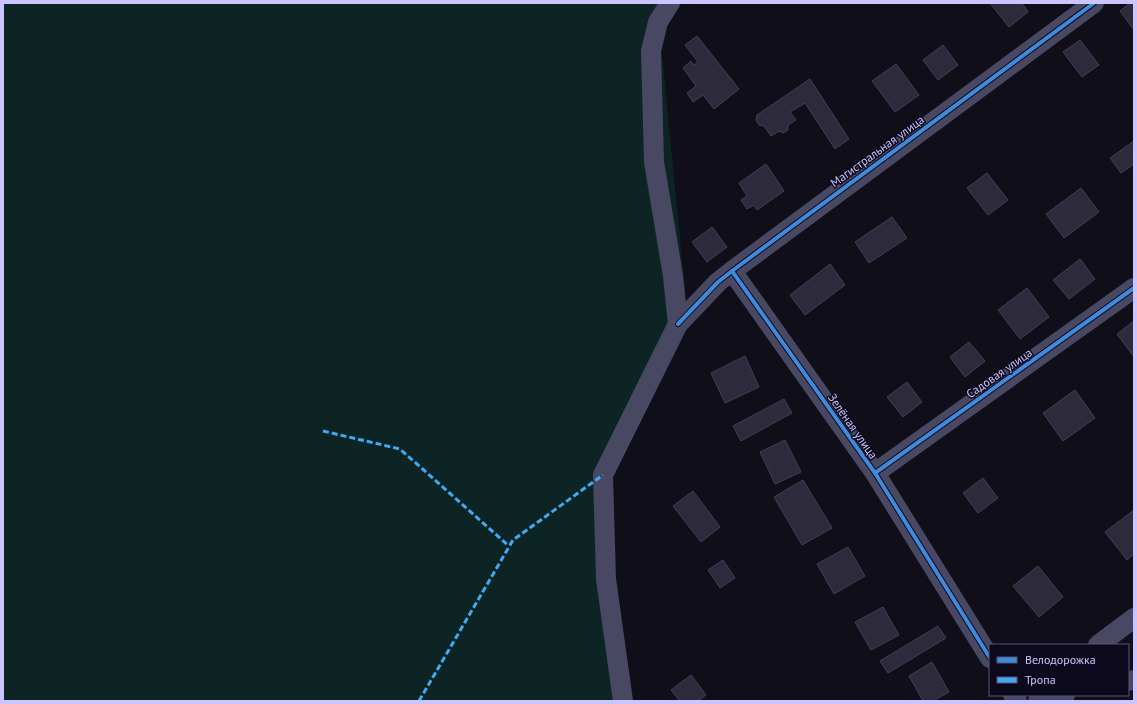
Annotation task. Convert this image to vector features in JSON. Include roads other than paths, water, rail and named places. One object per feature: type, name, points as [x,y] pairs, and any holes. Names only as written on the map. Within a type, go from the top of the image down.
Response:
[{"type":"street","points":[[623,701],[606,579],[602,475],[678,324],[674,276],[654,162],[651,50],[658,22],[670,3]]},
{"type":"street","name":"Магистральная улица","points":[[678,324],[718,282],[732,271],[1094,3]]},
{"type":"street","name":"Зелёная улица","points":[[732,271],[875,473],[989,656]]},
{"type":"street","name":"Садовая улица","points":[[875,473],[1134,288]]},
{"type":"street","points":[[1099,644],[1134,618]]},
{"type":"street","points":[[1038,701],[1060,696]]}]
